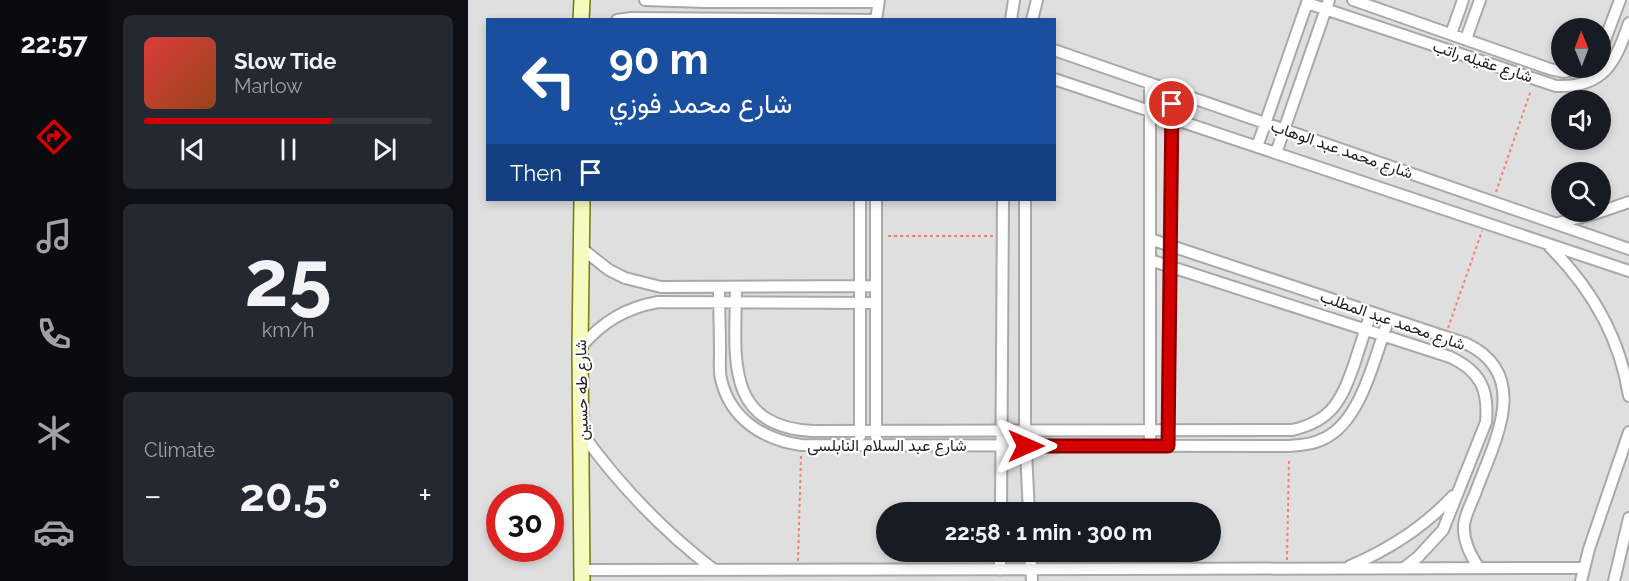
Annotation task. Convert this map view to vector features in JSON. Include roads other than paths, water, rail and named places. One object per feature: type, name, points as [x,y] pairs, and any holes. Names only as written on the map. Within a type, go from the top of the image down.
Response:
[{"type":"street","points":[[581,18],[582,0]]},
{"type":"street","points":[[645,0],[878,1],[876,18]]},
{"type":"street","points":[[1011,18],[1014,0]]},
{"type":"street","points":[[1032,18],[1037,0]]},
{"type":"street","name":"شارع عقيله راتب","points":[[1353,0],[1551,69]]},
{"type":"street","points":[[1451,34],[1463,0]]},
{"type":"street","points":[[1466,39],[1480,0]]},
{"type":"street","points":[[1611,23],[1620,0]]},
{"type":"street","points":[[698,18],[705,1]]},
{"type":"street","points":[[722,18],[728,1]]},
{"type":"street","points":[[860,18],[863,1]]},
{"type":"street","points":[[1257,147],[1307,1]]},
{"type":"street","name":"شارع عقيله راتب","points":[[1307,1],[1328,4],[1556,86],[1572,87],[1588,83],[1602,75],[1613,63],[1629,23]]},
{"type":"street","points":[[1276,153],[1328,4]]},
{"type":"street","name":"شارع محمد عبد الوهاب","points":[[1056,51],[1629,249]]},
{"type":"street","name":"شارع محمد عبد الوهاب","points":[[1056,80],[1629,272]]},
{"type":"street","points":[[1150,83],[1150,446]]},
{"type":"street","points":[[1168,446],[1172,91]]},
{"type":"street","name":"شارع طه حسين","points":[[582,201],[580,348],[582,576]]},
{"type":"street","points":[[860,201],[860,445]]},
{"type":"street","points":[[876,201],[876,445]]},
{"type":"street","points":[[1001,502],[1003,201]]},
{"type":"street","points":[[1025,201],[1025,431],[1029,502]]},
{"type":"street","points":[[1557,224],[1629,202]]},
{"type":"street","name":"شارع محمد عبد المطلب","points":[[1150,239],[1446,337],[1479,350],[1493,363],[1502,381],[1505,401],[1502,420],[1464,523],[1467,547],[1479,568]]},
{"type":"street","points":[[1548,244],[1577,277],[1607,324],[1619,354],[1629,396]]},
{"type":"street","points":[[581,248],[609,270],[643,284],[661,287],[876,286]]},
{"type":"street","name":"شارع محمد عبد المطلب","points":[[1150,260],[1450,357],[1465,364],[1476,375],[1484,390],[1487,406],[1486,422],[1443,530],[1418,557],[1404,568]]},
{"type":"street","name":"شارع عبد السلام النابلسى","points":[[719,287],[720,378],[732,406],[742,418],[767,437],[801,445],[1289,446],[1311,444],[1326,438],[1350,418],[1389,318]]},
{"type":"street","name":"شارع عبد السلام النابلسى","points":[[736,287],[735,367],[740,384],[748,401],[760,414],[776,424],[794,430],[1292,430],[1318,421],[1339,402],[1346,390],[1371,312]]},
{"type":"street","points":[[580,348],[606,322],[622,312],[640,305],[658,302],[876,303]]},
{"type":"street","points":[[581,432],[620,483],[641,506],[663,529],[712,569]]},
{"type":"street","points":[[1581,581],[1629,432]]},
{"type":"street","points":[[1344,568],[1376,555],[1406,538],[1433,517],[1457,492]]},
{"type":"street","points":[[1614,581],[1629,518]]},
{"type":"street","points":[[1000,562],[1000,570]]},
{"type":"street","points":[[582,576],[712,569],[977,575],[1000,570],[1031,575],[1344,568],[1584,568]]}]
